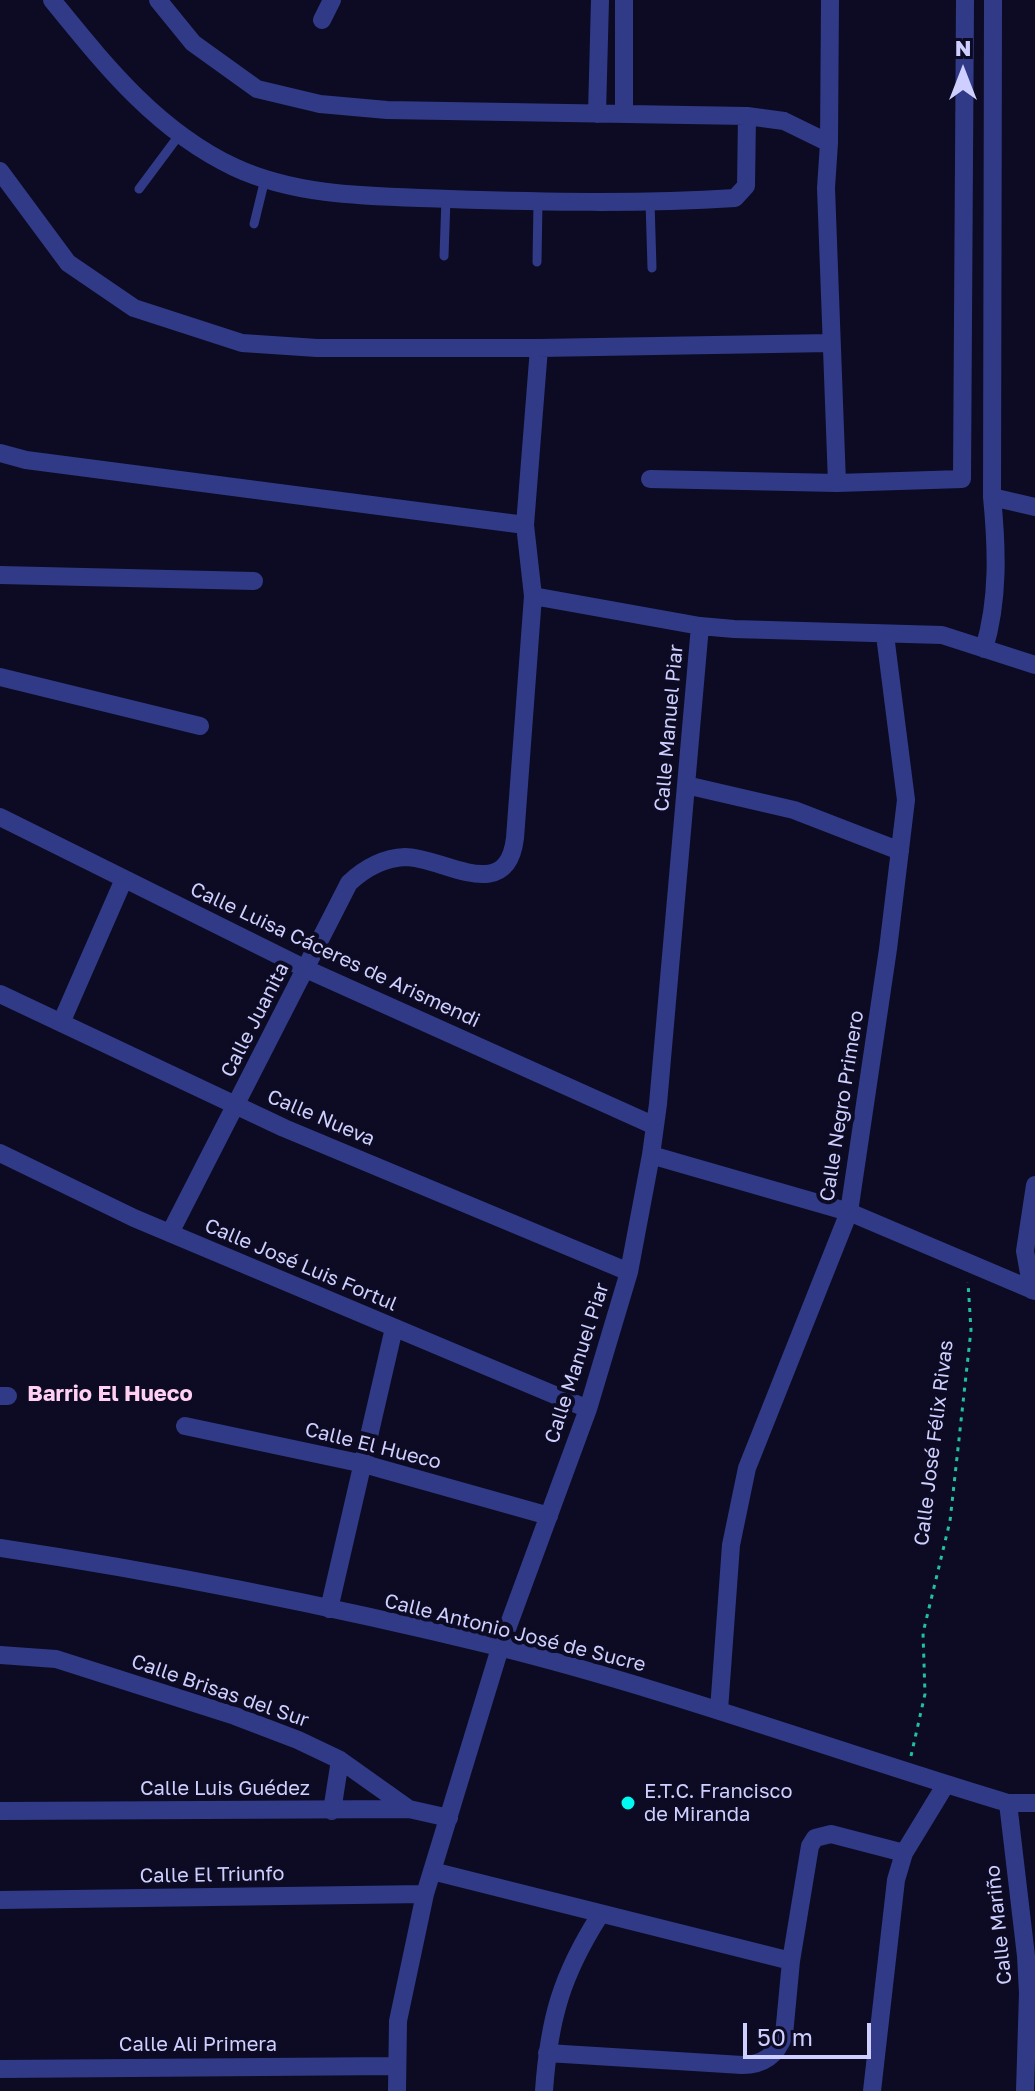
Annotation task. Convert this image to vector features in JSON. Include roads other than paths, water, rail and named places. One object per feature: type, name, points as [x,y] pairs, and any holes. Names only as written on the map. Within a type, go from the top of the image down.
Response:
[{"type":"street","points":[[52,0],[116,79],[180,134],[233,167],[265,179],[322,192],[538,202],[735,198],[747,179],[747,116]]},
{"type":"street","points":[[158,0],[193,43],[257,89],[320,104],[387,110],[747,116],[784,121],[829,143]]},
{"type":"street","points":[[322,20],[332,0]]},
{"type":"street","points":[[597,114],[600,0]]},
{"type":"street","points":[[624,0],[624,113]]},
{"type":"street","points":[[830,0],[826,188],[837,483]]},
{"type":"street","points":[[650,479],[837,483],[962,479],[965,0]]},
{"type":"street","points":[[984,649],[995,602],[996,539],[992,497],[993,0]]},
{"type":"street","points":[[0,171],[68,263],[134,308],[242,343],[317,348],[539,348],[831,343]]},
{"type":"street","points":[[539,348],[525,525],[533,596],[700,626],[942,635],[1035,665]]},
{"type":"street","points":[[0,453],[26,460],[525,525]]},
{"type":"street","points":[[992,497],[1035,507]]},
{"type":"street","points":[[0,575],[254,581]]},
{"type":"street","name":"Calle Juanita","points":[[170,1233],[349,883],[368,868],[402,857],[425,860],[474,875],[498,870],[511,856],[515,838],[533,596]]},
{"type":"street","name":"Calle Manuel Piar","points":[[397,2091],[398,2021],[425,1894],[500,1648],[588,1409],[629,1272],[655,1126],[700,626]]},
{"type":"street","name":"Calle Negro Primero","points":[[719,1710],[731,1545],[747,1468],[849,1212],[888,949],[906,800],[885,635]]},
{"type":"street","points":[[0,677],[200,726]]},
{"type":"street","points":[[686,785],[794,810],[900,851]]},
{"type":"street","name":"Calle Luisa Cáceres de Arismendi","points":[[0,817],[306,969],[655,1126]]},
{"type":"street","points":[[61,1023],[124,879]]},
{"type":"street","name":"Calle Nueva","points":[[0,994],[235,1105],[629,1272]]},
{"type":"street","name":"Calle José Luis Fortul","points":[[0,1153],[170,1233],[588,1409]]},
{"type":"street","points":[[651,1155],[849,1212],[1034,1290]]},
{"type":"street","points":[[1034,1290],[1025,1251],[1035,1185]]},
{"type":"street","points":[[329,1609],[394,1328]]},
{"type":"street","name":"Calle El Hueco","points":[[185,1426],[364,1464],[549,1516]]},
{"type":"street","name":"Calle Antonio José de Sucre","points":[[0,1548],[92,1561],[329,1609],[500,1648],[719,1710],[1008,1803],[1035,1803]]},
{"type":"street","name":"Calle Brisas del Sur","points":[[0,1655],[56,1659],[235,1716],[340,1760],[409,1809]]},
{"type":"street","points":[[332,1811],[340,1760]]},
{"type":"street","points":[[872,2091],[896,1880],[904,1853],[946,1784]]},
{"type":"street","name":"Calle Mariño","points":[[1008,1803],[1031,1990],[1025,2091]]},
{"type":"street","name":"Calle Luis Guédez","points":[[0,1811],[409,1809],[449,1818]]},
{"type":"street","points":[[547,2053],[742,2065],[760,2063],[775,2053],[784,2035],[791,1961],[810,1846],[815,1838],[831,1834],[904,1853]]},
{"type":"street","points":[[432,1871],[791,1961]]},
{"type":"street","name":"Calle El Triunfo","points":[[0,1900],[425,1894]]},
{"type":"street","points":[[544,2091],[551,2025],[563,1984],[600,1915]]},
{"type":"street","name":"Calle Ali Primera","points":[[0,2069],[396,2066]]},
{"type":"lane","points":[[139,189],[180,134]]},
{"type":"lane","points":[[254,224],[265,179]]},
{"type":"lane","points":[[444,256],[446,199]]},
{"type":"lane","points":[[650,201],[652,268]]},
{"type":"lane","points":[[537,262],[538,202]]},
{"type":"place","name":"E.T.C. Francisco de Miranda","points":[[628,1803]]},
{"type":"district","name":"Barrio El Hueco","points":[[110,1394]]}]
